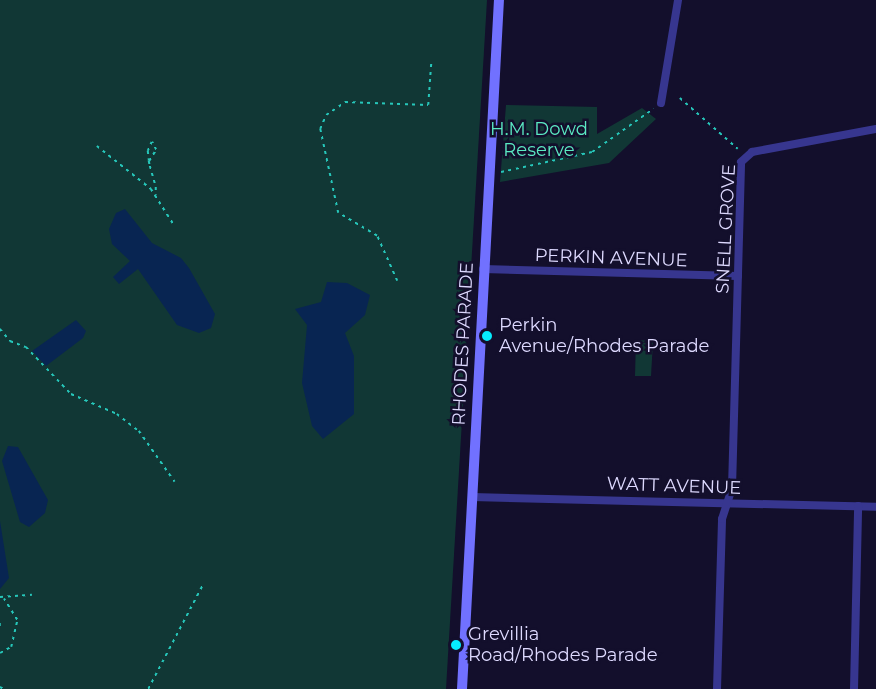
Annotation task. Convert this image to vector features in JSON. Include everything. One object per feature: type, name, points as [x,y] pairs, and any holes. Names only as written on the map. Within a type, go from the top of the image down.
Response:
[{"type":"main road","name":"RHODES PARADE","points":[[462,689],[499,0]]},
{"type":"street","points":[[661,103],[678,0]]},
{"type":"street","name":"SNELL GROVE","points":[[717,689],[745,156],[876,129]]},
{"type":"street","name":"PERKIN AVENUE","points":[[483,269],[738,276]]},
{"type":"street","name":"WATT AVENUE","points":[[472,497],[876,507]]},
{"type":"street","points":[[854,689],[858,506]]},
{"type":"path","points":[[397,280],[377,236],[339,213],[320,129],[326,115],[345,102],[428,105],[431,63]]},
{"type":"path","points":[[680,98],[738,149]]},
{"type":"path","points":[[500,173],[592,152],[661,103]]},
{"type":"path","points":[[149,160],[156,150],[155,143],[148,144],[149,160],[155,195]]},
{"type":"path","points":[[97,146],[155,195],[174,225]]},
{"type":"path","points":[[0,329],[10,341],[26,347],[71,394],[117,414],[139,430],[175,482]]},
{"type":"path","points":[[148,689],[202,586]]},
{"type":"path","points":[[4,599],[32,595]]},
{"type":"path","points":[[0,597],[4,599],[17,620],[11,647],[0,653]]},
{"type":"path","points":[[0,623],[0,628]]},
{"type":"path","points":[[0,687],[4,689]]},
{"type":"green space","points":[[0,0],[487,0],[446,689],[0,689]]},
{"type":"green space","name":"H.M. Dowd Reserve","points":[[506,105],[597,107],[597,134],[642,108],[656,119],[609,163],[500,182]]},
{"type":"green space","points":[[636,340],[653,341],[651,376],[635,376]]},
{"type":"water","points":[[125,209],[152,243],[181,258],[189,268],[215,314],[211,328],[199,333],[177,325],[138,269],[119,284],[113,277],[130,261],[112,244],[109,229],[116,213]]},
{"type":"water","points":[[327,282],[347,283],[370,295],[365,315],[345,333],[354,356],[354,414],[323,439],[312,426],[302,383],[307,325],[295,309],[321,302]]},
{"type":"water","points":[[76,320],[86,331],[83,338],[46,366],[32,351]]},
{"type":"water","points":[[8,446],[18,447],[48,500],[45,513],[29,527],[20,522],[2,461]]},
{"type":"water","points":[[0,521],[9,578],[0,589]]},
{"type":"place","name":"Perkin Avenue/Rhodes Parade","points":[[487,336]]},
{"type":"place","name":"Grevillia Road/Rhodes Parade","points":[[456,645]]}]
